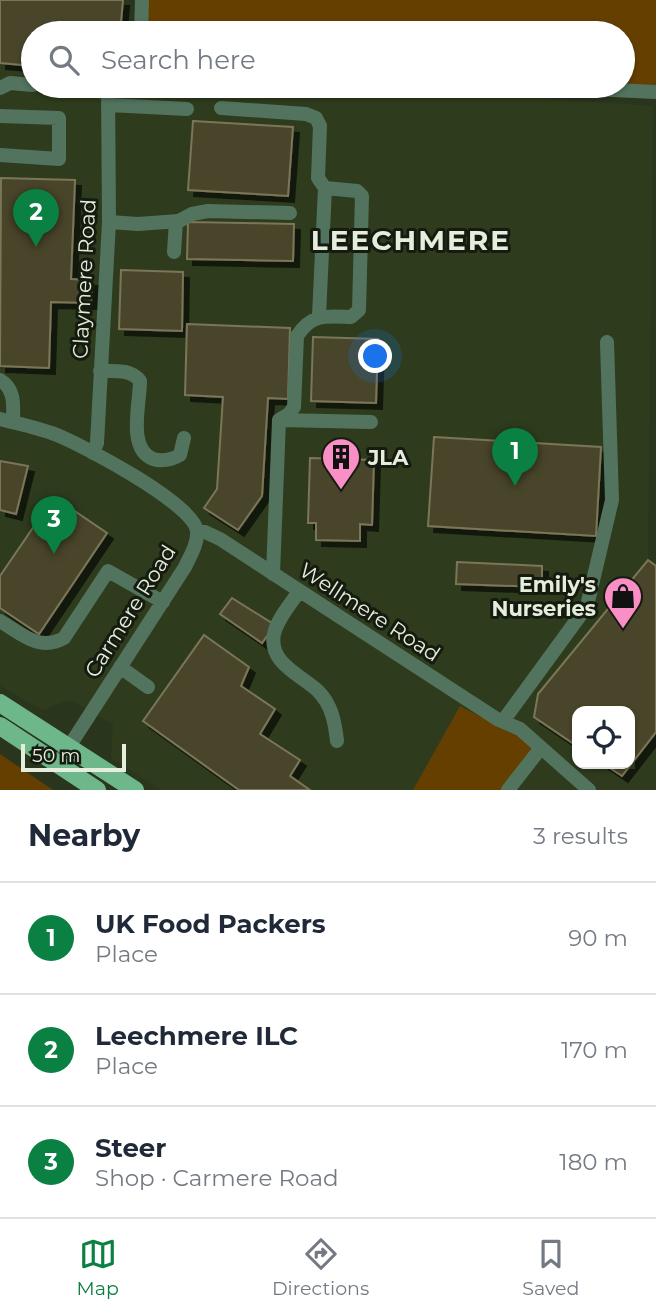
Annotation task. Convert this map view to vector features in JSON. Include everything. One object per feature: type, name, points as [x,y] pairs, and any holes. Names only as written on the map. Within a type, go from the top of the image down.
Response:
[{"type":"main road","points":[[0,703],[135,790]]},
{"type":"main road","points":[[0,726],[97,790]]},
{"type":"street","points":[[141,21],[142,0]]},
{"type":"street","points":[[0,88],[10,83],[21,84]]},
{"type":"street","points":[[635,91],[656,92]]},
{"type":"street","name":"Claymere Road","points":[[93,453],[97,443],[109,222],[108,98]]},
{"type":"street","points":[[129,98],[187,109]]},
{"type":"street","points":[[221,108],[306,114],[316,118],[320,126],[318,178],[325,188],[319,316]]},
{"type":"street","points":[[0,116],[59,118],[59,159],[0,155]]},
{"type":"street","points":[[279,420],[294,407],[297,336],[303,327],[319,316],[351,317],[359,310],[362,196],[357,191],[325,188]]},
{"type":"street","points":[[109,222],[138,224],[176,221],[208,211],[290,214]]},
{"type":"street","points":[[174,252],[176,221]]},
{"type":"street","points":[[503,721],[587,606],[612,500],[607,342]]},
{"type":"street","points":[[100,371],[127,372],[140,381],[137,440],[140,451],[150,458],[172,460],[180,455],[184,438]]},
{"type":"street","points":[[0,380],[12,392],[7,420]]},
{"type":"street","name":"Carmere Road","points":[[7,420],[54,434],[93,453],[170,498],[192,518],[197,531],[195,546],[185,567],[58,764]]},
{"type":"street","points":[[279,420],[371,422]]},
{"type":"street","points":[[272,574],[279,420]]},
{"type":"street","name":"Wellmere Road","points":[[197,531],[220,539],[503,721],[520,729],[589,790]]},
{"type":"street","points":[[0,621],[38,644],[52,645],[64,638],[108,571],[163,602]]},
{"type":"street","points":[[299,591],[275,630],[275,650],[292,672],[319,692],[333,715],[337,741]]},
{"type":"street","points":[[120,667],[148,687]]},
{"type":"street","points":[[508,790],[540,749]]},
{"type":"shaded area","points":[[138,0],[656,0],[656,99],[635,98],[635,21],[137,21]]},
{"type":"shaded area","points":[[0,64],[21,67],[21,98],[540,98],[653,106],[648,560],[656,562],[656,790],[161,790],[111,758],[113,724],[70,700],[42,710],[0,686]]},
{"type":"shaded area","points":[[460,706],[538,746],[503,790],[413,790]]},
{"type":"shaded area","points":[[0,754],[53,790],[0,790]]},
{"type":"building","points":[[0,0],[123,0],[121,21],[21,21],[21,65],[0,63]]},
{"type":"building","points":[[193,121],[293,127],[288,196],[188,190]]},
{"type":"building","points":[[1,178],[75,180],[71,279],[92,280],[91,303],[51,302],[49,368],[0,366]]},
{"type":"building","points":[[188,222],[294,224],[293,261],[187,259]]},
{"type":"building","points":[[121,270],[183,272],[182,331],[119,329]]},
{"type":"building","points":[[187,324],[290,328],[288,399],[268,398],[262,496],[238,530],[204,508],[217,489],[223,397],[185,395]]},
{"type":"building","points":[[313,337],[378,339],[376,403],[311,401]]},
{"type":"building","points":[[434,437],[601,447],[596,536],[428,526]]},
{"type":"building","name":"JLA","points":[[310,458],[374,460],[372,525],[360,524],[360,541],[316,540],[316,523],[308,523]]},
{"type":"building","points":[[0,461],[28,466],[16,514],[0,510]]},
{"type":"building","points":[[54,497],[107,533],[39,634],[0,608],[0,576]]},
{"type":"building","name":"Emily's Nurseries","points":[[648,560],[656,566],[656,732],[635,759],[635,706],[572,706],[572,743],[534,717],[538,694]]},
{"type":"building","points":[[457,562],[542,566],[542,587],[456,584]]},
{"type":"building","points":[[232,598],[275,625],[262,643],[220,614]]},
{"type":"building","points":[[204,635],[249,667],[241,686],[275,709],[260,734],[300,760],[290,776],[310,790],[239,790],[143,721]]},
{"type":"building","name":"Emily's Nurseries","points":[[612,769],[627,769],[622,776]]},
{"type":"place","name":"Leechmere ILC","points":[[36,247]]},
{"type":"place","name":"UK Food Packers","points":[[515,486]]},
{"type":"place","name":"JLA","points":[[341,491]]},
{"type":"place","name":"Steer","points":[[54,554]]},
{"type":"place","name":"Emily's Nurseries","points":[[623,630]]},
{"type":"district","name":"LEECHMERE","points":[[411,240]]}]
